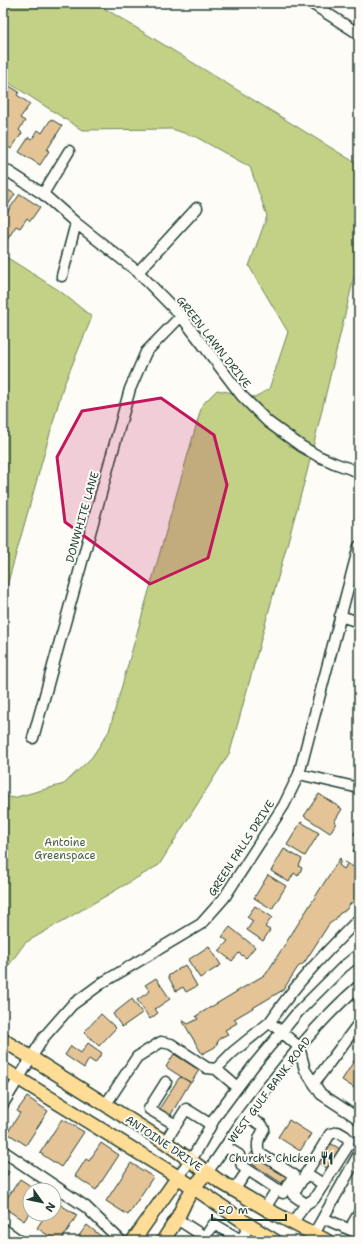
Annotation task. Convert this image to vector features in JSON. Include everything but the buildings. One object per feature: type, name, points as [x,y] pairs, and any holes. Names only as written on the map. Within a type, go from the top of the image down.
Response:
[{"type":"main road","name":"ANTOINE DRIVE","points":[[3,1040],[165,1142],[234,1190],[264,1208],[327,1241]]},
{"type":"main road","name":"ANTOINE DRIVE","points":[[3,1070],[194,1187],[276,1241]]},
{"type":"main road","name":"WEST GULF BANK ROAD","points":[[163,1241],[177,1220],[194,1187],[207,1172]]},
{"type":"main road","points":[[133,1241],[178,1177]]},
{"type":"street","points":[[311,3],[359,34]]},
{"type":"street","points":[[43,194],[69,151]]},
{"type":"street","name":"GREEN LAWN DRIVE","points":[[5,173],[43,194],[76,223],[138,272],[181,316],[242,396],[268,422],[301,446],[318,456],[359,472]]},
{"type":"street","points":[[138,272],[196,208]]},
{"type":"street","points":[[62,276],[76,223]]},
{"type":"street","name":"DONWHITE LANE","points":[[33,738],[130,389],[146,352],[181,316]]},
{"type":"street","name":"GREEN FALLS DRIVE","points":[[3,1104],[44,1037],[72,1005],[102,983],[201,924],[228,891],[284,805],[299,774],[359,546]]},
{"type":"street","points":[[340,616],[359,622]]},
{"type":"street","points":[[299,774],[359,788]]},
{"type":"street","points":[[216,1069],[233,1052],[270,1022],[280,1006],[321,959],[359,919]]},
{"type":"street","points":[[178,1177],[190,1160],[210,1124],[254,1065],[298,1012],[359,954]]},
{"type":"street","name":"WEST GULF BANK ROAD","points":[[207,1172],[226,1147],[246,1116],[299,1047],[343,1000],[357,991]]},
{"type":"street","points":[[270,1022],[299,1047],[305,1070],[321,1094],[359,1119]]},
{"type":"street","points":[[314,1083],[359,1022]]},
{"type":"street","points":[[106,1104],[137,1057],[161,1042],[171,1044],[207,1068],[216,1069],[237,1087]]},
{"type":"street","points":[[166,1082],[149,1109],[176,1125]]},
{"type":"street","points":[[165,1142],[186,1109],[210,1124]]},
{"type":"street","points":[[226,1147],[239,1155],[242,1166],[283,1193],[294,1175],[259,1153],[257,1147],[258,1139],[264,1129],[262,1125],[246,1116]]},
{"type":"street","points":[[292,1223],[306,1204],[314,1199],[348,1146],[349,1140],[338,1132],[330,1134],[293,1195],[306,1204]]},
{"type":"street","points":[[3,1151],[86,1207],[121,1241]]},
{"type":"street","points":[[314,1234],[359,1154]]},
{"type":"street","points":[[234,1190],[248,1170]]},
{"type":"street","points":[[306,1173],[323,1184]]},
{"type":"street","points":[[264,1208],[277,1189]]},
{"type":"street","points":[[177,1220],[203,1239],[225,1208]]},
{"type":"street","points":[[356,1233],[353,1222],[359,1213]]},
{"type":"street","points":[[323,1218],[356,1233]]},
{"type":"street","points":[[214,1224],[240,1240],[250,1225]]},
{"type":"street","points":[[3,1229],[20,1241]]},
{"type":"highlighted area","points":[[161,398],[214,435],[227,485],[208,558],[150,584],[65,522],[57,457],[82,411]]},
{"type":"green space","name":"Antoine Greenspace","points":[[3,3],[96,3],[359,165],[359,267],[354,277],[307,472],[230,752],[159,865],[25,943],[9,965],[3,961],[3,795],[13,798],[64,784],[92,757],[109,731],[202,405],[217,390],[255,397],[269,389],[288,332],[249,266],[267,216],[250,167],[196,137],[172,129],[82,130],[3,79]]},
{"type":"green space","points":[[3,255],[60,291],[92,317],[63,387],[3,600]]},
{"type":"place","name":"Church's Chicken","points":[[327,1158]]}]
